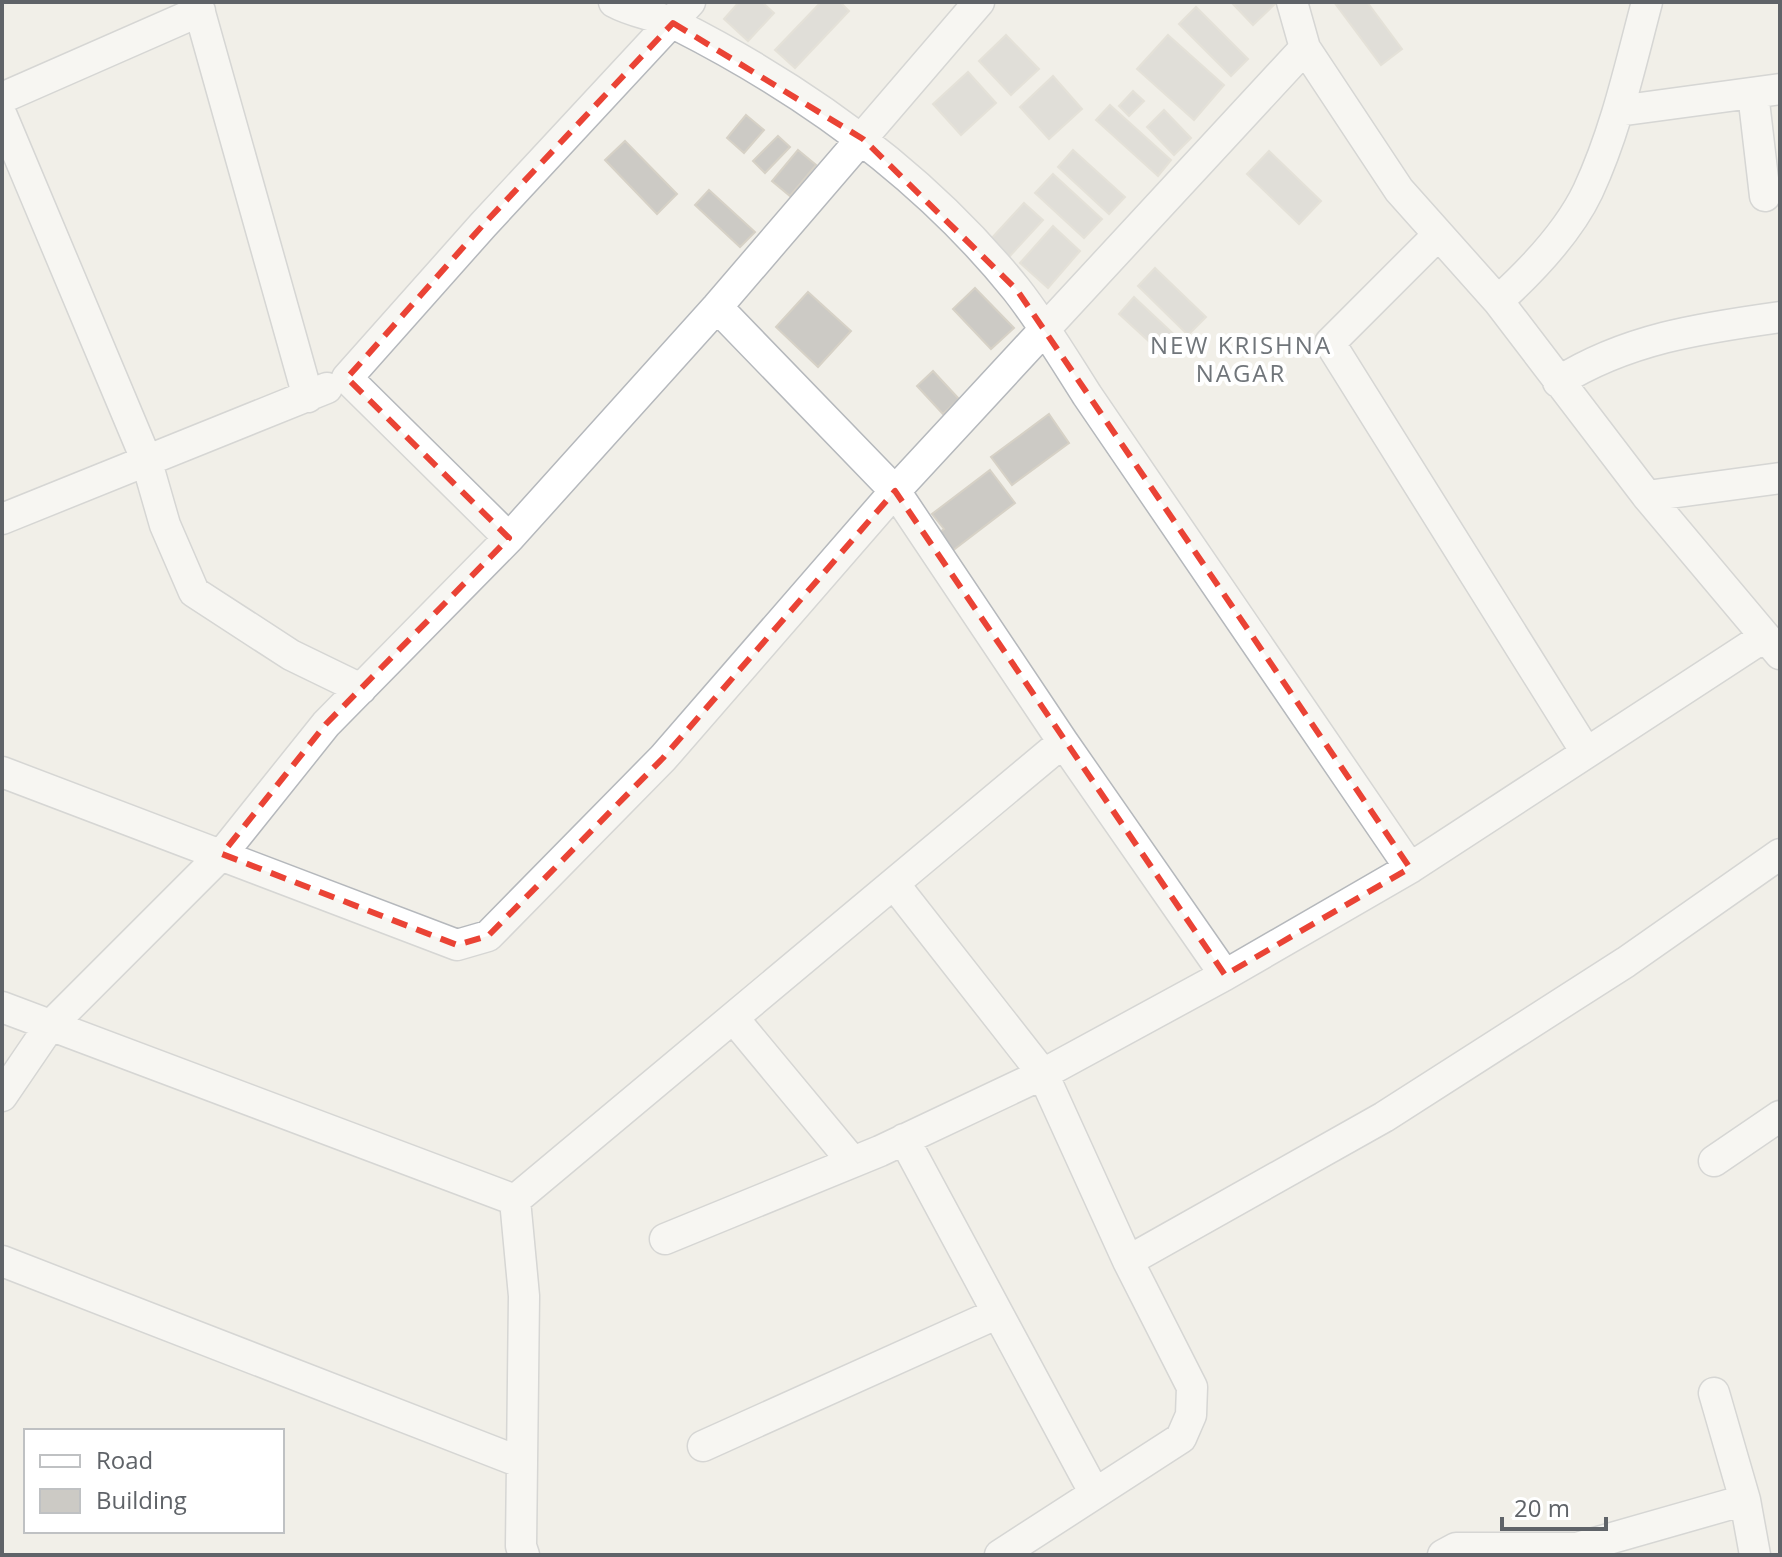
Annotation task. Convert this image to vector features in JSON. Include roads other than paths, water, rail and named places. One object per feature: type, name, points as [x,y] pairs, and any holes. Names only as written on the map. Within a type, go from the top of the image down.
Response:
[{"type":"street","points":[[614,2],[632,11],[682,12],[863,139],[990,259],[1047,331],[1087,395],[1410,868]]},
{"type":"street","points":[[2,1096],[49,1027],[222,854],[326,724],[509,538],[717,307],[979,2]]},
{"type":"street","points":[[665,1239],[904,1139],[1043,1074],[1225,975],[1410,868],[1586,752],[1772,646],[1647,496],[1498,301],[1399,190],[1305,48],[1292,2]]},
{"type":"street","points":[[1498,301],[1534,267],[1587,194],[1618,111],[1647,2]]},
{"type":"street","points":[[2,98],[198,6],[308,397]]},
{"type":"street","points":[[2,519],[146,459],[308,397],[347,378],[483,225],[682,12]]},
{"type":"street","points":[[2,772],[457,945],[488,936],[663,758],[895,491],[1047,331],[1305,48]]},
{"type":"street","points":[[1618,111],[1766,91],[1765,196]]},
{"type":"street","points":[[2,116],[146,459],[165,525],[194,592],[225,615],[291,655],[361,689]]},
{"type":"street","points":[[1437,236],[1330,343],[1586,752]]},
{"type":"street","points":[[717,307],[895,491],[1063,742],[1225,975]]},
{"type":"street","points":[[1558,382],[1589,363],[1638,344],[1688,330],[1780,317]]},
{"type":"street","points":[[347,378],[509,538]]},
{"type":"street","points":[[1647,496],[1780,478]]},
{"type":"street","points":[[515,1200],[1063,742]]},
{"type":"street","points":[[1128,1261],[1397,1109],[1626,962],[1780,854]]},
{"type":"street","points":[[894,884],[1043,1074],[1128,1261],[1192,1387],[1191,1415],[1181,1438],[1000,1555]]},
{"type":"street","points":[[2,1007],[515,1200]]},
{"type":"street","points":[[734,1019],[852,1161]]},
{"type":"street","points":[[1714,1161],[1780,1116]]},
{"type":"street","points":[[904,1139],[1094,1492]]},
{"type":"street","points":[[515,1200],[524,1296],[520,1462],[521,1546],[524,1555]]},
{"type":"street","points":[[2,1261],[520,1462]]},
{"type":"street","points":[[703,1446],[996,1314]]},
{"type":"street","points":[[1714,1393],[1745,1500],[1755,1555]]},
{"type":"street","points":[[1443,1555],[1456,1548],[1577,1548],[1745,1500]]},
{"type":"district","name":"NEW KRISHNA NAGAR","points":[[1241,360]]}]
